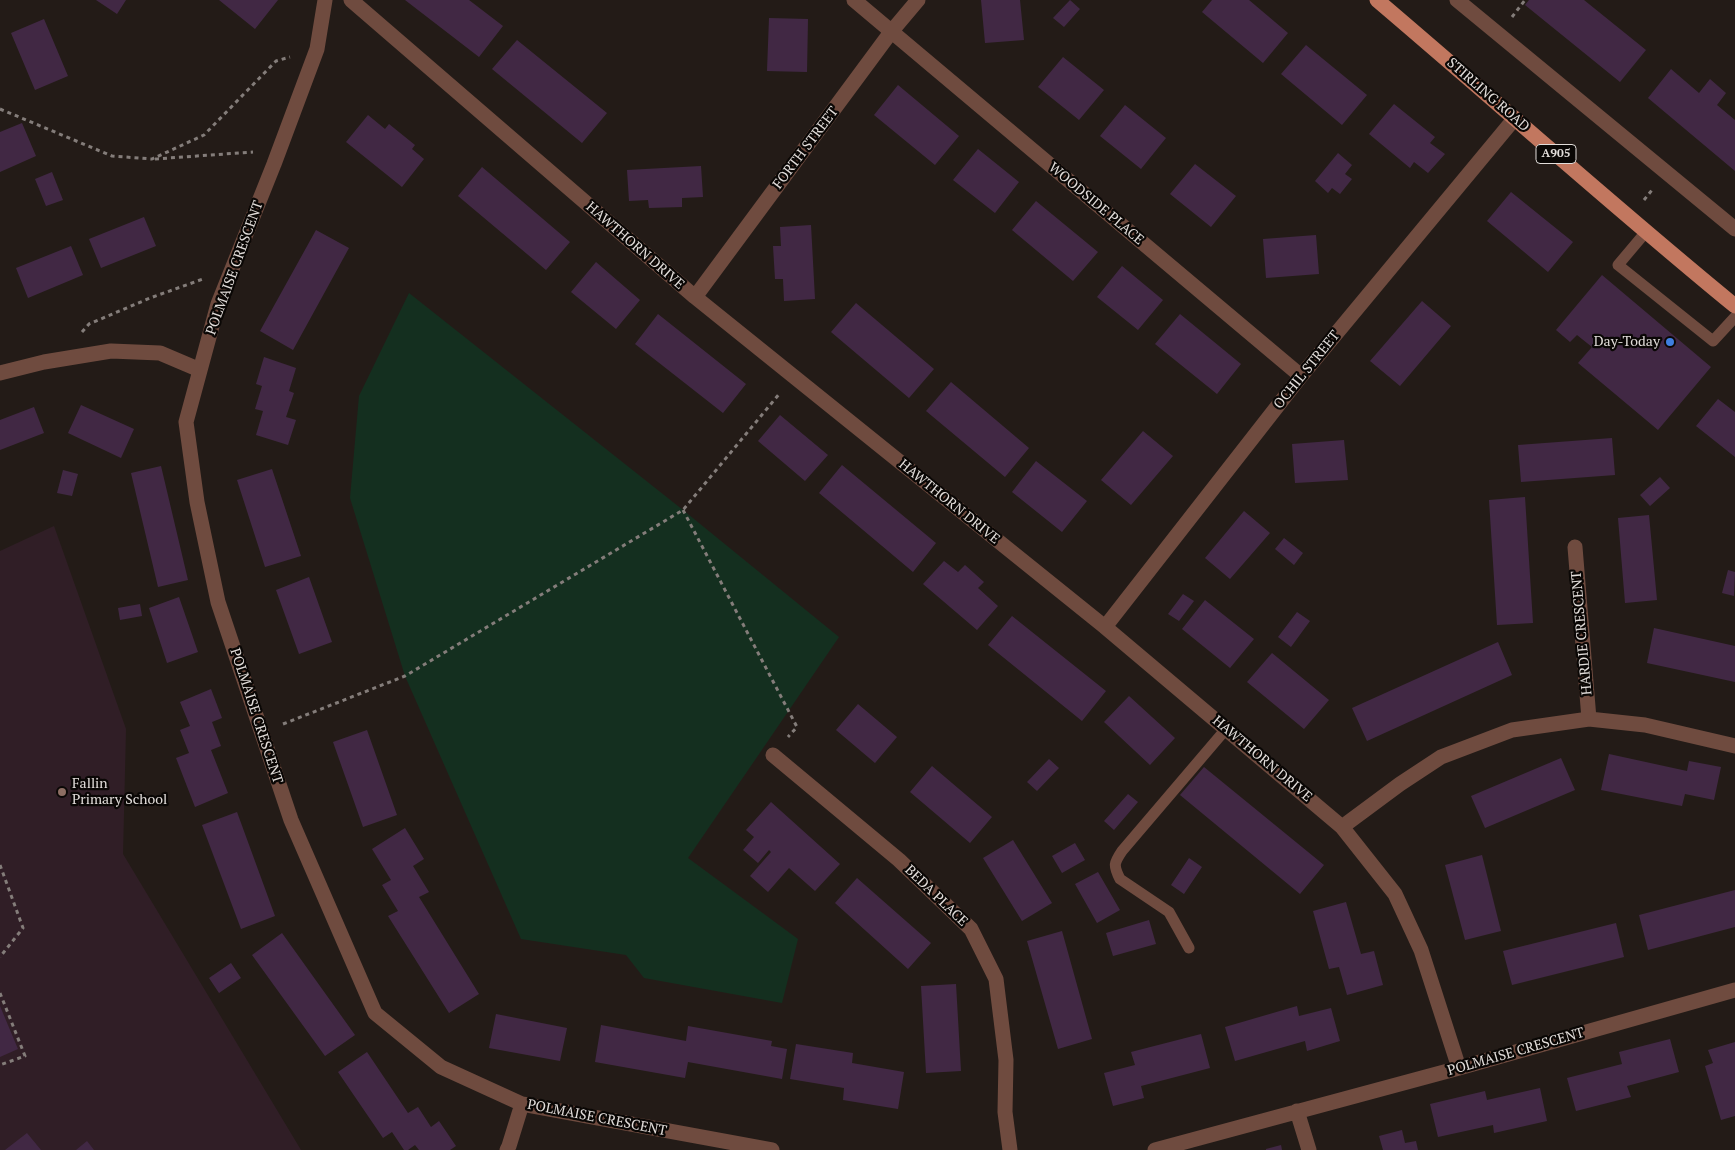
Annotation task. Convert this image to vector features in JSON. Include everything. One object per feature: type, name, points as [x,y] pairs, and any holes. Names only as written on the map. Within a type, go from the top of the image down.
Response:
[{"type":"main road","name":"STIRLING ROAD","points":[[1377,0],[1645,233],[1735,306]]},
{"type":"street","name":"POLMAISE CRESCENT","points":[[325,0],[317,49],[274,164],[218,304],[186,422],[197,502],[218,602],[291,820],[375,1013],[442,1067],[522,1104],[772,1150]]},
{"type":"street","name":"HAWTHORN DRIVE","points":[[351,0],[695,298],[1105,627],[1342,827],[1395,894],[1421,950],[1459,1068]]},
{"type":"street","name":"WOODSIDE PLACE","points":[[854,0],[1301,376]]},
{"type":"street","name":"FORTH STREET","points":[[695,298],[891,32],[918,0]]},
{"type":"street","points":[[1458,0],[1735,228]]},
{"type":"street","name":"OCHIL STREET","points":[[1105,627],[1301,376],[1515,118]]},
{"type":"street","points":[[0,372],[56,359],[111,350],[160,354],[200,370]]},
{"type":"street","name":"HARDIE CRESCENT","points":[[1575,547],[1589,719]]},
{"type":"street","points":[[1342,827],[1441,756],[1512,730],[1589,719],[1645,725],[1735,746]]},
{"type":"street","name":"BEDA PLACE","points":[[773,755],[899,860],[971,929],[996,979],[1006,1060],[1005,1112],[1010,1150]]},
{"type":"street","name":"POLMAISE CRESCENT","points":[[1155,1150],[1459,1068],[1735,990]]},
{"type":"street","points":[[507,1150],[522,1104]]},
{"type":"street","points":[[1297,1111],[1309,1150]]},
{"type":"lane","points":[[1645,233],[1618,265],[1713,341],[1735,317]]},
{"type":"lane","points":[[1189,948],[1170,912],[1120,879],[1115,862],[1122,850],[1226,729]]},
{"type":"path","points":[[152,159],[204,135],[276,61],[317,49]]},
{"type":"path","points":[[0,109],[112,156],[152,159],[252,152],[274,164]]},
{"type":"path","points":[[1629,218],[1666,172]]},
{"type":"path","points":[[56,359],[90,324],[150,298],[232,269]]},
{"type":"path","points":[[261,733],[405,676],[683,510],[793,377]]},
{"type":"path","points":[[683,510],[797,727],[773,755]]},
{"type":"path","points":[[0,865],[22,928],[0,957]]},
{"type":"path","points":[[0,993],[25,1056],[0,1065]]},
{"type":"shaded area","name":"Fallin Primary School","points":[[54,526],[126,729],[123,854],[301,1150],[0,1150],[0,551]]},
{"type":"green space","points":[[409,293],[683,510],[839,637],[688,858],[798,939],[782,1003],[644,978],[626,955],[521,939],[405,676],[350,498],[359,396]]},
{"type":"building","points":[[96,0],[126,0],[117,14]]},
{"type":"building","points":[[219,0],[278,0],[255,29]]},
{"type":"building","points":[[405,0],[469,0],[503,26],[479,57]]},
{"type":"building","points":[[981,0],[1020,0],[1024,40],[985,43]]},
{"type":"building","points":[[1070,0],[1080,9],[1064,27],[1053,18]]},
{"type":"building","points":[[1212,0],[1249,0],[1288,33],[1263,63],[1202,12]]},
{"type":"building","points":[[1529,0],[1584,0],[1646,50],[1620,82],[1525,5]]},
{"type":"building","points":[[769,18],[808,19],[807,72],[767,71]]},
{"type":"building","points":[[44,19],[68,76],[35,90],[11,33]]},
{"type":"building","points":[[517,40],[607,113],[582,143],[492,69]]},
{"type":"building","points":[[1306,45],[1367,95],[1342,125],[1281,74]]},
{"type":"building","points":[[1063,57],[1104,90],[1079,120],[1038,87]]},
{"type":"building","points":[[1671,69],[1699,93],[1710,79],[1726,93],[1717,105],[1735,120],[1735,171],[1648,98]]},
{"type":"building","points":[[898,85],[959,136],[935,165],[874,115]]},
{"type":"building","points":[[1394,104],[1435,137],[1430,143],[1445,154],[1428,173],[1414,162],[1410,168],[1369,134]]},
{"type":"building","points":[[1125,105],[1166,138],[1141,169],[1100,136]]},
{"type":"building","points":[[368,115],[385,129],[389,124],[415,145],[412,149],[424,159],[402,187],[346,142]]},
{"type":"building","points":[[22,123],[36,156],[0,172],[0,132]]},
{"type":"building","points":[[978,149],[1019,182],[995,213],[953,180]]},
{"type":"building","points":[[1338,153],[1352,165],[1345,174],[1352,179],[1340,194],[1332,188],[1328,193],[1315,181]]},
{"type":"building","points":[[1195,164],[1236,196],[1211,227],[1170,194]]},
{"type":"building","points":[[701,166],[703,197],[682,198],[682,207],[649,208],[648,200],[629,201],[627,170]]},
{"type":"building","points":[[482,167],[570,242],[546,270],[458,196]]},
{"type":"building","points":[[52,172],[63,200],[46,206],[35,179]]},
{"type":"building","points":[[1511,192],[1573,242],[1548,272],[1487,221]]},
{"type":"building","points":[[1036,201],[1098,252],[1073,281],[1012,230]]},
{"type":"building","points":[[144,217],[156,246],[101,268],[89,239]]},
{"type":"building","points":[[811,225],[815,299],[784,301],[783,279],[775,279],[773,246],[781,246],[780,227]]},
{"type":"building","points":[[316,230],[349,248],[293,350],[260,331]]},
{"type":"building","points":[[1316,235],[1319,274],[1266,278],[1263,239]]},
{"type":"building","points":[[71,246],[83,275],[28,298],[16,268]]},
{"type":"building","points":[[596,262],[640,300],[616,329],[571,292]]},
{"type":"building","points":[[1122,266],[1163,300],[1138,330],[1097,297]]},
{"type":"building","points":[[1602,275],[1711,367],[1658,430],[1578,363],[1592,347],[1577,335],[1570,342],[1556,330]]},
{"type":"building","points":[[1422,301],[1451,326],[1400,386],[1370,361]]},
{"type":"building","points":[[856,303],[934,369],[909,398],[831,332]]},
{"type":"building","points":[[658,314],[746,384],[723,413],[635,344]]},
{"type":"building","points":[[1180,314],[1241,364],[1217,394],[1155,344]]},
{"type":"building","points":[[264,357],[296,368],[289,391],[294,393],[286,417],[296,420],[288,445],[256,435],[263,411],[255,409],[262,386],[256,384]]},
{"type":"building","points":[[951,382],[1029,448],[1005,477],[926,411]]},
{"type":"building","points":[[1718,399],[1735,412],[1735,457],[1696,426]]},
{"type":"building","points":[[81,405],[134,429],[121,458],[68,433]]},
{"type":"building","points":[[34,407],[44,433],[0,450],[0,420]]},
{"type":"building","points":[[780,415],[828,455],[805,481],[758,441]]},
{"type":"building","points":[[1143,431],[1173,456],[1131,505],[1101,480]]},
{"type":"building","points":[[1612,438],[1615,475],[1521,482],[1518,445]]},
{"type":"building","points":[[1344,440],[1348,480],[1295,483],[1292,444]]},
{"type":"building","points":[[1036,461],[1087,501],[1062,532],[1012,492]]},
{"type":"building","points":[[842,465],[936,543],[913,572],[819,493]]},
{"type":"building","points":[[161,466],[188,580],[158,587],[131,473]]},
{"type":"building","points":[[272,469],[301,556],[265,567],[237,480]]},
{"type":"building","points":[[63,470],[78,474],[72,496],[57,493]]},
{"type":"building","points":[[1660,477],[1670,488],[1650,506],[1640,495]]},
{"type":"building","points":[[1525,497],[1533,623],[1497,625],[1489,500]]},
{"type":"building","points":[[1244,511],[1270,533],[1230,579],[1205,558]]},
{"type":"building","points":[[1649,515],[1657,600],[1625,603],[1618,518]]},
{"type":"building","points":[[1284,538],[1303,553],[1294,565],[1275,549]]},
{"type":"building","points":[[944,561],[958,572],[965,565],[984,582],[978,588],[998,606],[977,630],[923,584]]},
{"type":"building","points":[[1728,570],[1735,572],[1734,596],[1722,593]]},
{"type":"building","points":[[309,577],[332,642],[299,654],[276,590]]},
{"type":"building","points":[[1183,594],[1194,601],[1179,621],[1168,614]]},
{"type":"building","points":[[179,597],[198,652],[167,663],[149,608]]},
{"type":"building","points":[[1205,600],[1254,639],[1230,668],[1182,629]]},
{"type":"building","points":[[140,604],[142,616],[120,620],[118,608]]},
{"type":"building","points":[[1297,612],[1310,621],[1291,647],[1278,637]]},
{"type":"building","points":[[1012,616],[1106,691],[1082,721],[988,645]]},
{"type":"building","points":[[1654,628],[1735,646],[1735,682],[1647,663]]},
{"type":"building","points":[[1498,642],[1512,675],[1367,741],[1352,708]]},
{"type":"building","points":[[1272,653],[1329,700],[1304,729],[1247,682]]},
{"type":"building","points":[[211,689],[222,718],[212,722],[221,746],[211,750],[228,793],[195,807],[176,758],[189,753],[180,730],[190,726],[180,702]]},
{"type":"building","points":[[1129,696],[1175,738],[1150,765],[1104,722]]},
{"type":"building","points":[[858,704],[897,737],[875,763],[836,730]]},
{"type":"building","points":[[367,730],[397,815],[363,827],[333,742]]},
{"type":"building","points":[[1609,754],[1687,771],[1689,761],[1721,767],[1714,800],[1685,794],[1682,806],[1601,790]]},
{"type":"building","points":[[1561,758],[1575,790],[1485,828],[1471,796]]},
{"type":"building","points":[[1049,759],[1059,768],[1037,791],[1027,782]]},
{"type":"building","points":[[932,766],[992,817],[970,843],[910,792]]},
{"type":"building","points":[[1204,767],[1324,865],[1300,894],[1180,795]]},
{"type":"building","points":[[1128,794],[1138,802],[1114,830],[1104,821]]},
{"type":"building","points":[[771,802],[840,864],[815,891],[789,868],[768,892],[750,876],[771,852],[769,850],[758,863],[743,850],[754,837],[746,830]]},
{"type":"building","points":[[237,812],[275,916],[241,929],[202,825]]},
{"type":"building","points":[[405,828],[424,859],[413,866],[429,892],[419,897],[479,994],[449,1013],[388,916],[398,911],[382,885],[391,880],[372,849]]},
{"type":"building","points":[[1013,840],[1052,903],[1022,921],[983,858]]},
{"type":"building","points":[[1075,843],[1085,860],[1062,873],[1052,856]]},
{"type":"building","points":[[1482,855],[1501,931],[1465,940],[1445,865]]},
{"type":"building","points":[[1189,858],[1202,867],[1184,894],[1171,885]]},
{"type":"building","points":[[1098,872],[1120,910],[1097,923],[1075,884]]},
{"type":"building","points":[[857,878],[931,943],[908,969],[835,903]]},
{"type":"building","points":[[1735,890],[1735,927],[1648,950],[1639,915]]},
{"type":"building","points":[[1346,902],[1361,954],[1374,951],[1383,985],[1347,995],[1339,967],[1329,969],[1313,911]]},
{"type":"building","points":[[1149,920],[1156,944],[1113,956],[1106,933]]},
{"type":"building","points":[[1616,923],[1624,957],[1512,985],[1503,951]]},
{"type":"building","points":[[1062,931],[1092,1039],[1058,1049],[1027,941]]},
{"type":"building","points":[[282,933],[355,1035],[325,1056],[252,955]]},
{"type":"building","points":[[231,963],[241,978],[219,993],[209,978]]},
{"type":"building","points":[[956,984],[961,1071],[926,1073],[921,986]]},
{"type":"building","points":[[0,1006],[18,1049],[0,1057]]},
{"type":"building","points":[[1297,1006],[1299,1016],[1331,1008],[1340,1041],[1307,1051],[1305,1041],[1235,1061],[1225,1027]]},
{"type":"building","points":[[496,1014],[567,1028],[560,1061],[489,1048]]},
{"type":"building","points":[[601,1025],[686,1041],[688,1026],[772,1041],[771,1046],[787,1049],[782,1079],[688,1062],[685,1078],[595,1062]]},
{"type":"building","points":[[1201,1034],[1210,1068],[1141,1086],[1144,1098],[1113,1106],[1104,1073],[1135,1065],[1131,1052]]},
{"type":"building","points":[[1670,1039],[1679,1072],[1627,1086],[1631,1097],[1576,1111],[1567,1078],[1622,1064],[1619,1052]]},
{"type":"building","points":[[1735,1042],[1735,1116],[1721,1120],[1705,1066],[1713,1063],[1708,1050]]},
{"type":"building","points":[[796,1044],[853,1053],[852,1063],[904,1072],[898,1109],[843,1100],[844,1088],[790,1079]]},
{"type":"building","points":[[367,1052],[408,1113],[418,1107],[431,1127],[439,1121],[456,1146],[450,1150],[419,1150],[415,1145],[408,1150],[404,1150],[392,1132],[383,1138],[338,1072]]},
{"type":"building","points":[[1540,1088],[1547,1121],[1494,1133],[1493,1125],[1438,1137],[1430,1104],[1485,1091],[1487,1100]]},
{"type":"building","points":[[1402,1130],[1405,1143],[1416,1141],[1418,1150],[1383,1150],[1379,1136]]},
{"type":"building","points":[[27,1133],[41,1150],[5,1150]]},
{"type":"building","points":[[87,1141],[94,1150],[76,1150]]},
{"type":"building","points":[[1281,1145],[1282,1150],[1266,1150],[1266,1149]]},
{"type":"place","name":"Day-Today","points":[[1670,342]]},
{"type":"place","name":"Fallin Primary School","points":[[62,792]]}]
